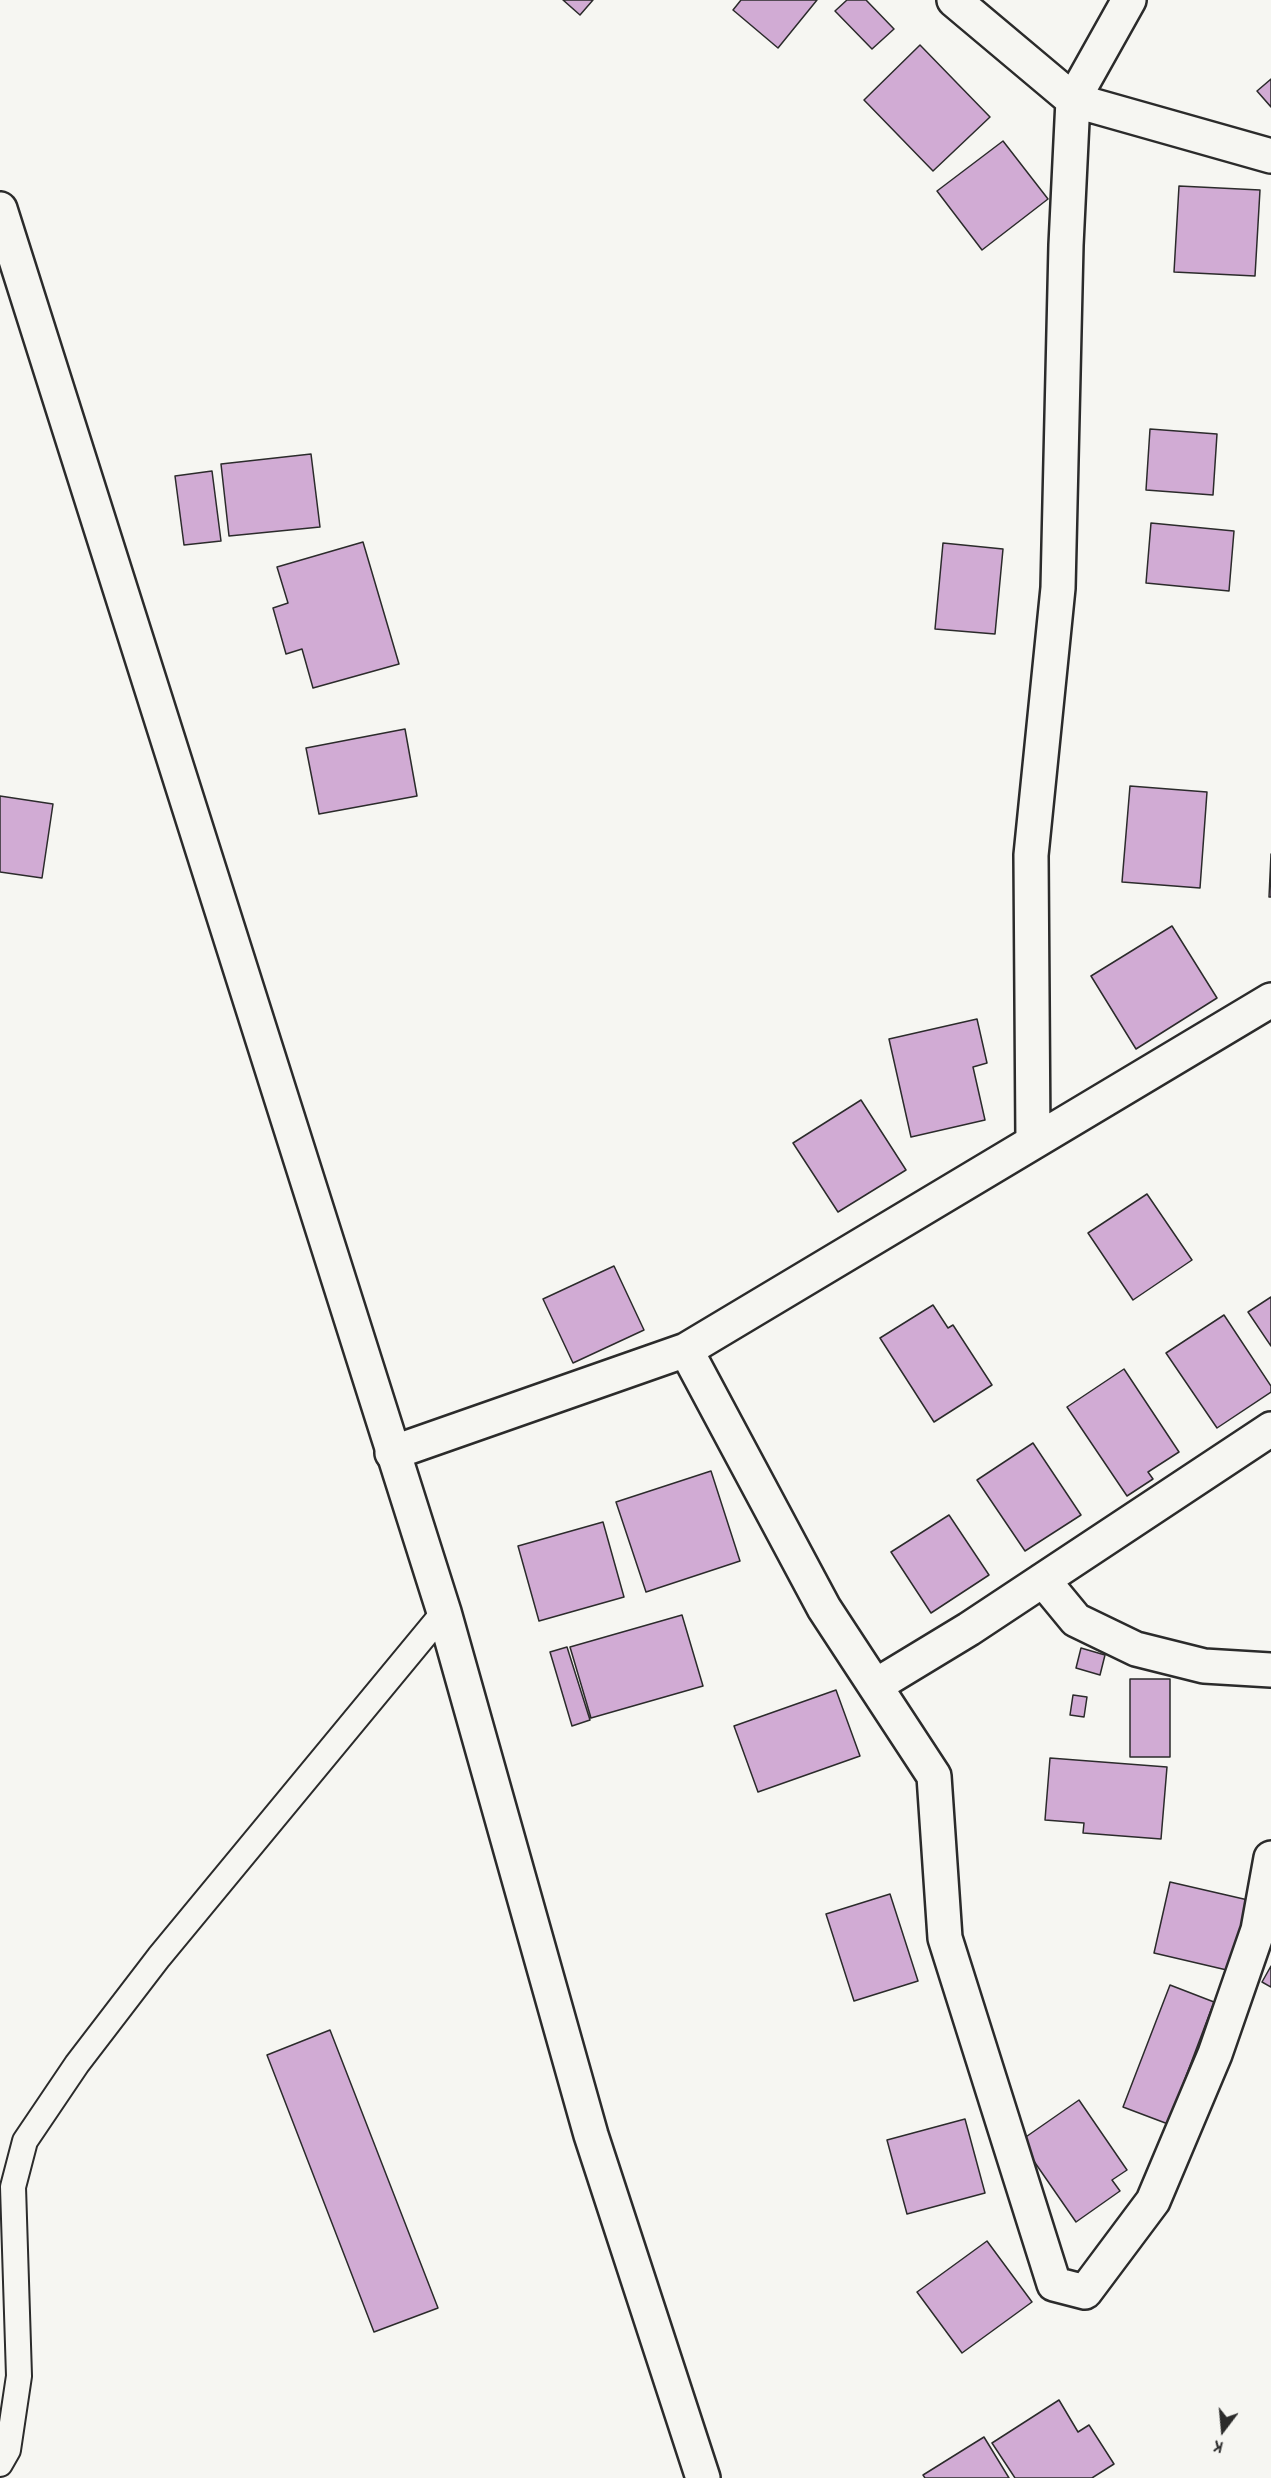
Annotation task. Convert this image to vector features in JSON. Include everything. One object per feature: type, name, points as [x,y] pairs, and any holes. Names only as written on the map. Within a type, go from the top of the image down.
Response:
[{"type":"street","points":[[954,0],[1073,100],[1271,156]]},
{"type":"street","points":[[1033,1142],[1031,855],[1058,588],[1066,245],[1073,100],[1130,0]]},
{"type":"street","points":[[0,209],[444,1612],[591,2135],[704,2478]]},
{"type":"street","points":[[392,1453],[686,1350],[1271,1000]]},
{"type":"street","points":[[686,1350],[818,1598],[934,1776],[945,1938],[1054,2284],[1085,2292],[1153,2201],[1215,2054],[1254,1941],[1271,1858]]},
{"type":"street","points":[[875,1686],[1043,1580],[1271,1429]]},
{"type":"street","points":[[1043,1580],[1076,1620],[1136,1649],[1204,1666],[1271,1670]]},
{"type":"lane","points":[[0,2464],[8,2450],[19,2376],[13,2187],[25,2141],[77,2064],[159,1957],[444,1612]]},
{"type":"building","points":[[563,0],[593,0],[580,15]]},
{"type":"building","points":[[741,0],[817,0],[778,48],[733,10]]},
{"type":"building","points":[[847,0],[866,0],[894,29],[872,49],[835,11]]},
{"type":"building","points":[[920,45],[990,117],[933,171],[864,100]]},
{"type":"building","points":[[1271,79],[1271,107],[1257,91]]},
{"type":"building","points":[[1003,141],[1048,199],[982,250],[937,191]]},
{"type":"building","points":[[1179,186],[1260,190],[1255,276],[1174,272]]},
{"type":"building","points":[[1150,429],[1217,434],[1213,495],[1146,490]]},
{"type":"building","points":[[311,454],[320,527],[229,536],[221,464]]},
{"type":"building","points":[[212,471],[221,541],[184,545],[175,476]]},
{"type":"building","points":[[1151,523],[1234,531],[1229,591],[1146,583]]},
{"type":"building","points":[[363,542],[399,664],[313,688],[302,649],[286,654],[273,608],[288,603],[277,567]]},
{"type":"building","points":[[943,543],[1003,549],[995,634],[935,629]]},
{"type":"building","points":[[405,729],[417,796],[319,814],[306,748]]},
{"type":"building","points":[[1130,786],[1207,792],[1200,888],[1122,882]]},
{"type":"building","points":[[0,796],[53,804],[42,878],[0,872]]},
{"type":"building","points":[[1271,854],[1271,897],[1269,897]]},
{"type":"building","points":[[1172,926],[1217,998],[1136,1049],[1091,976]]},
{"type":"building","points":[[977,1019],[987,1063],[973,1067],[985,1120],[911,1137],[889,1039]]},
{"type":"building","points":[[861,1100],[906,1170],[838,1212],[793,1143]]},
{"type":"building","points":[[1147,1194],[1192,1260],[1133,1300],[1088,1233]]},
{"type":"building","points":[[614,1266],[644,1330],[573,1363],[543,1299]]},
{"type":"building","points":[[1271,1297],[1271,1346],[1248,1312]]},
{"type":"building","points":[[933,1305],[948,1328],[953,1325],[992,1385],[934,1422],[880,1338]]},
{"type":"building","points":[[1224,1315],[1271,1386],[1271,1392],[1217,1428],[1166,1353]]},
{"type":"building","points":[[1124,1369],[1179,1452],[1148,1472],[1153,1479],[1127,1496],[1067,1407]]},
{"type":"building","points":[[1033,1443],[1081,1515],[1025,1551],[977,1480]]},
{"type":"building","points":[[711,1471],[740,1561],[646,1592],[616,1502]]},
{"type":"building","points":[[949,1515],[989,1575],[931,1613],[891,1552]]},
{"type":"building","points":[[603,1522],[624,1597],[539,1621],[518,1546]]},
{"type":"building","points":[[682,1615],[703,1686],[591,1718],[570,1647]]},
{"type":"building","points":[[567,1647],[590,1720],[572,1726],[550,1652]]},
{"type":"building","points":[[1081,1648],[1105,1655],[1100,1675],[1076,1668]]},
{"type":"building","points":[[1130,1679],[1170,1679],[1170,1757],[1130,1757]]},
{"type":"building","points":[[836,1690],[860,1756],[758,1792],[734,1726]]},
{"type":"building","points":[[1073,1695],[1087,1697],[1084,1717],[1070,1715]]},
{"type":"building","points":[[1050,1758],[1167,1767],[1161,1839],[1083,1833],[1084,1823],[1045,1820]]},
{"type":"building","points":[[1170,1882],[1248,1900],[1231,1971],[1154,1953]]},
{"type":"building","points":[[890,1894],[918,1981],[854,2001],[826,1914]]},
{"type":"building","points":[[1271,1966],[1271,1987],[1262,1982]]},
{"type":"building","points":[[1170,1985],[1214,2002],[1168,2124],[1123,2107]]},
{"type":"building","points":[[330,2030],[438,2308],[374,2332],[267,2055]]},
{"type":"building","points":[[1079,2100],[1127,2170],[1112,2180],[1120,2191],[1076,2222],[1020,2141]]},
{"type":"building","points":[[965,2119],[985,2193],[907,2214],[887,2140]]},
{"type":"building","points":[[987,2241],[1032,2302],[962,2353],[917,2292]]},
{"type":"building","points":[[1059,2400],[1078,2432],[1089,2425],[1114,2464],[1092,2478],[1015,2478],[992,2443]]},
{"type":"building","points":[[984,2437],[1009,2478],[925,2478],[923,2475]]}]
